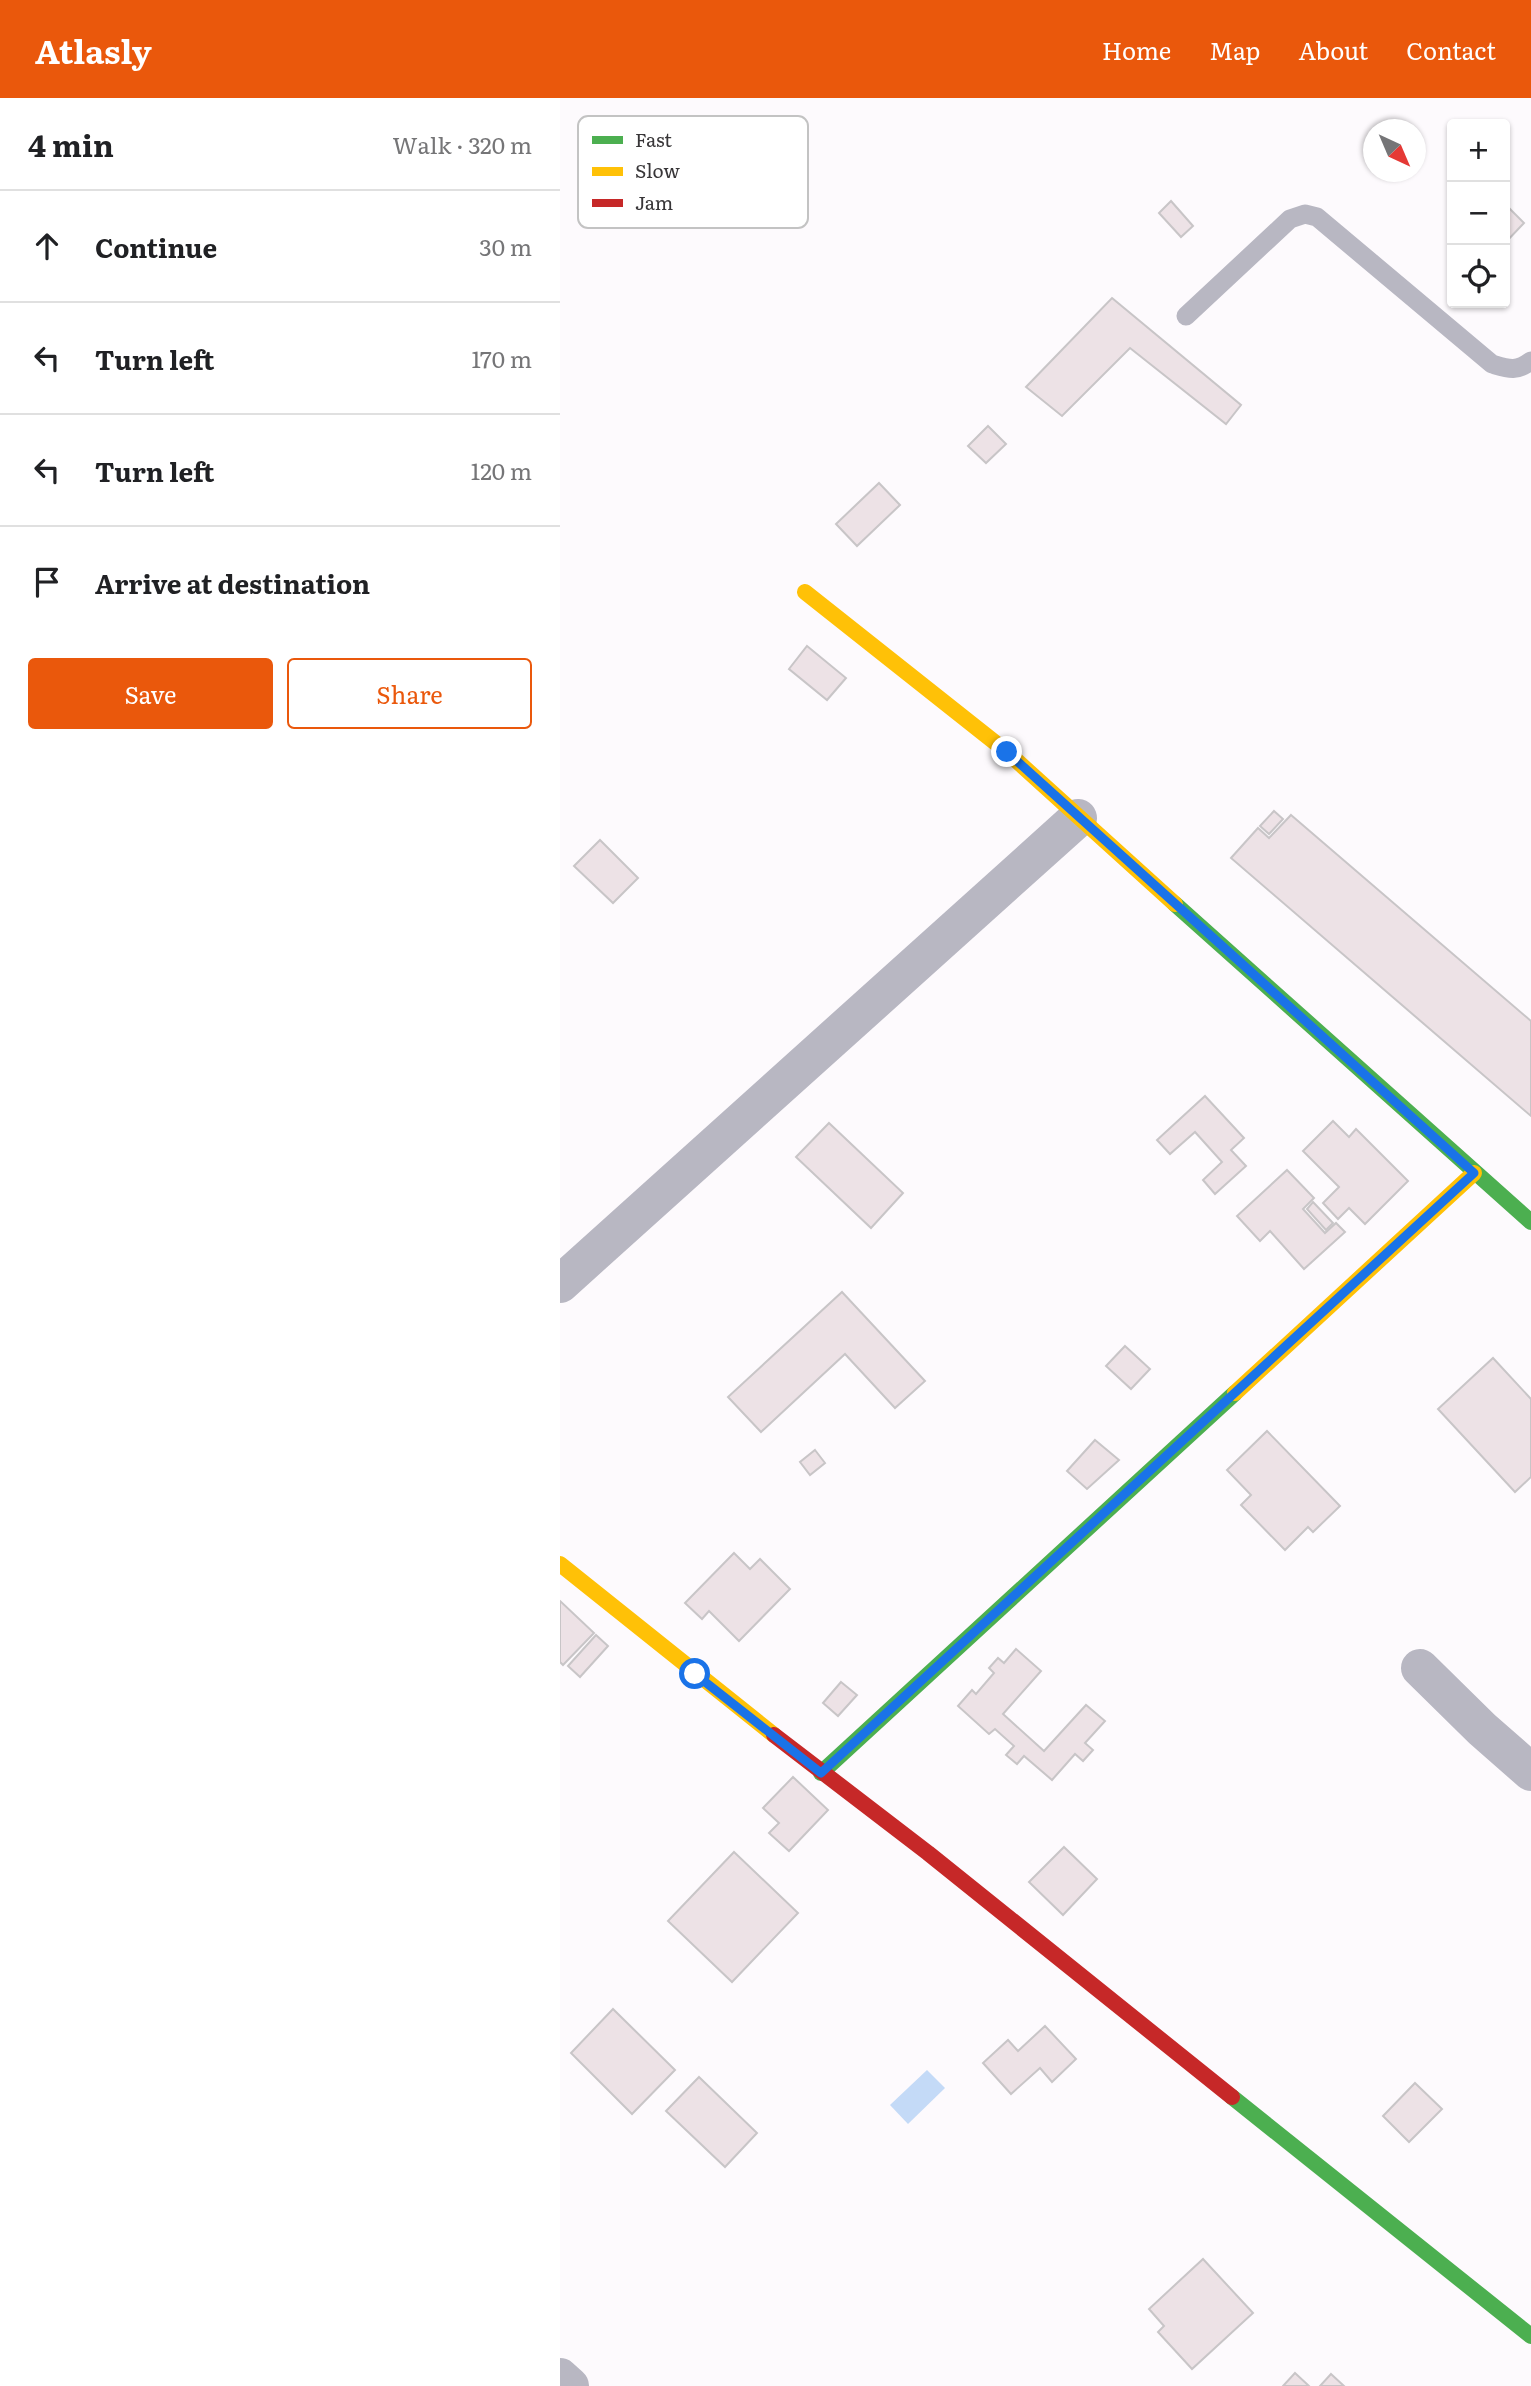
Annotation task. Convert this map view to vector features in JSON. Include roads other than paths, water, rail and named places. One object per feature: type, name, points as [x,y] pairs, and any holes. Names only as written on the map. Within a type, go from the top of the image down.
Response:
[{"type":"street","points":[[805,592],[1007,752],[1531,1222]]},
{"type":"street","points":[[560,1284],[1078,818]]},
{"type":"street","points":[[821,1773],[1474,1173]]},
{"type":"street","points":[[560,1564],[821,1773],[928,1853],[1531,2336]]},
{"type":"street","points":[[1420,1668],[1482,1729],[1531,1772]]},
{"type":"street","points":[[560,2377],[569,2386]]},
{"type":"lane","points":[[1186,316],[1290,219],[1305,214],[1317,217],[1492,363],[1520,369],[1531,361]]},
{"type":"water","points":[[927,2070],[945,2088],[908,2124],[890,2105]]}]
